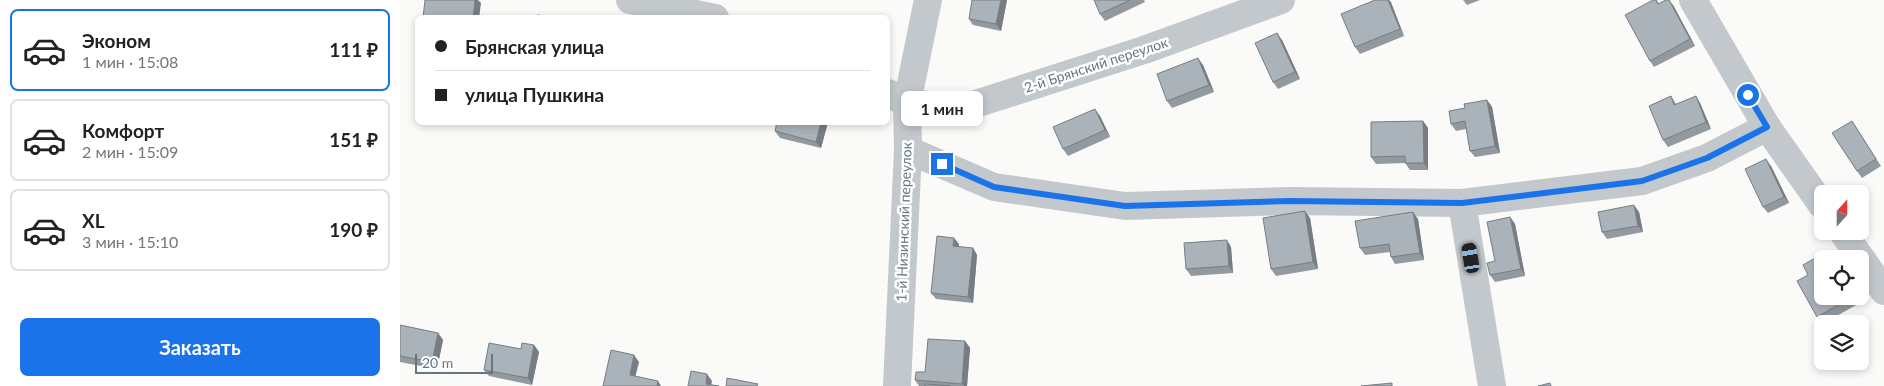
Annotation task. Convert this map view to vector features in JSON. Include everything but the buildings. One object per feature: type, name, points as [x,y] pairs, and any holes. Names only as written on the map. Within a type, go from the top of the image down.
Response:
[{"type":"street","points":[[630,0],[702,15]]},
{"type":"street","name":"1-й Низинский переулок","points":[[896,386],[908,150],[897,98],[928,0]]},
{"type":"street","name":"2-й Брянский переулок","points":[[897,98],[963,108],[1144,50],[1281,0]]},
{"type":"street","points":[[1693,0],[1767,127],[1814,194]]},
{"type":"street","points":[[908,150],[994,187],[1125,206],[1290,201],[1462,203],[1642,181],[1707,158],[1767,127]]},
{"type":"street","points":[[1462,203],[1492,386]]},
{"type":"street","points":[[1848,240],[1884,291]]},
{"type":"route","points":[[942,164],[994,187],[1125,206],[1290,201],[1462,203],[1642,181],[1707,158],[1767,127],[1748,95]]}]
